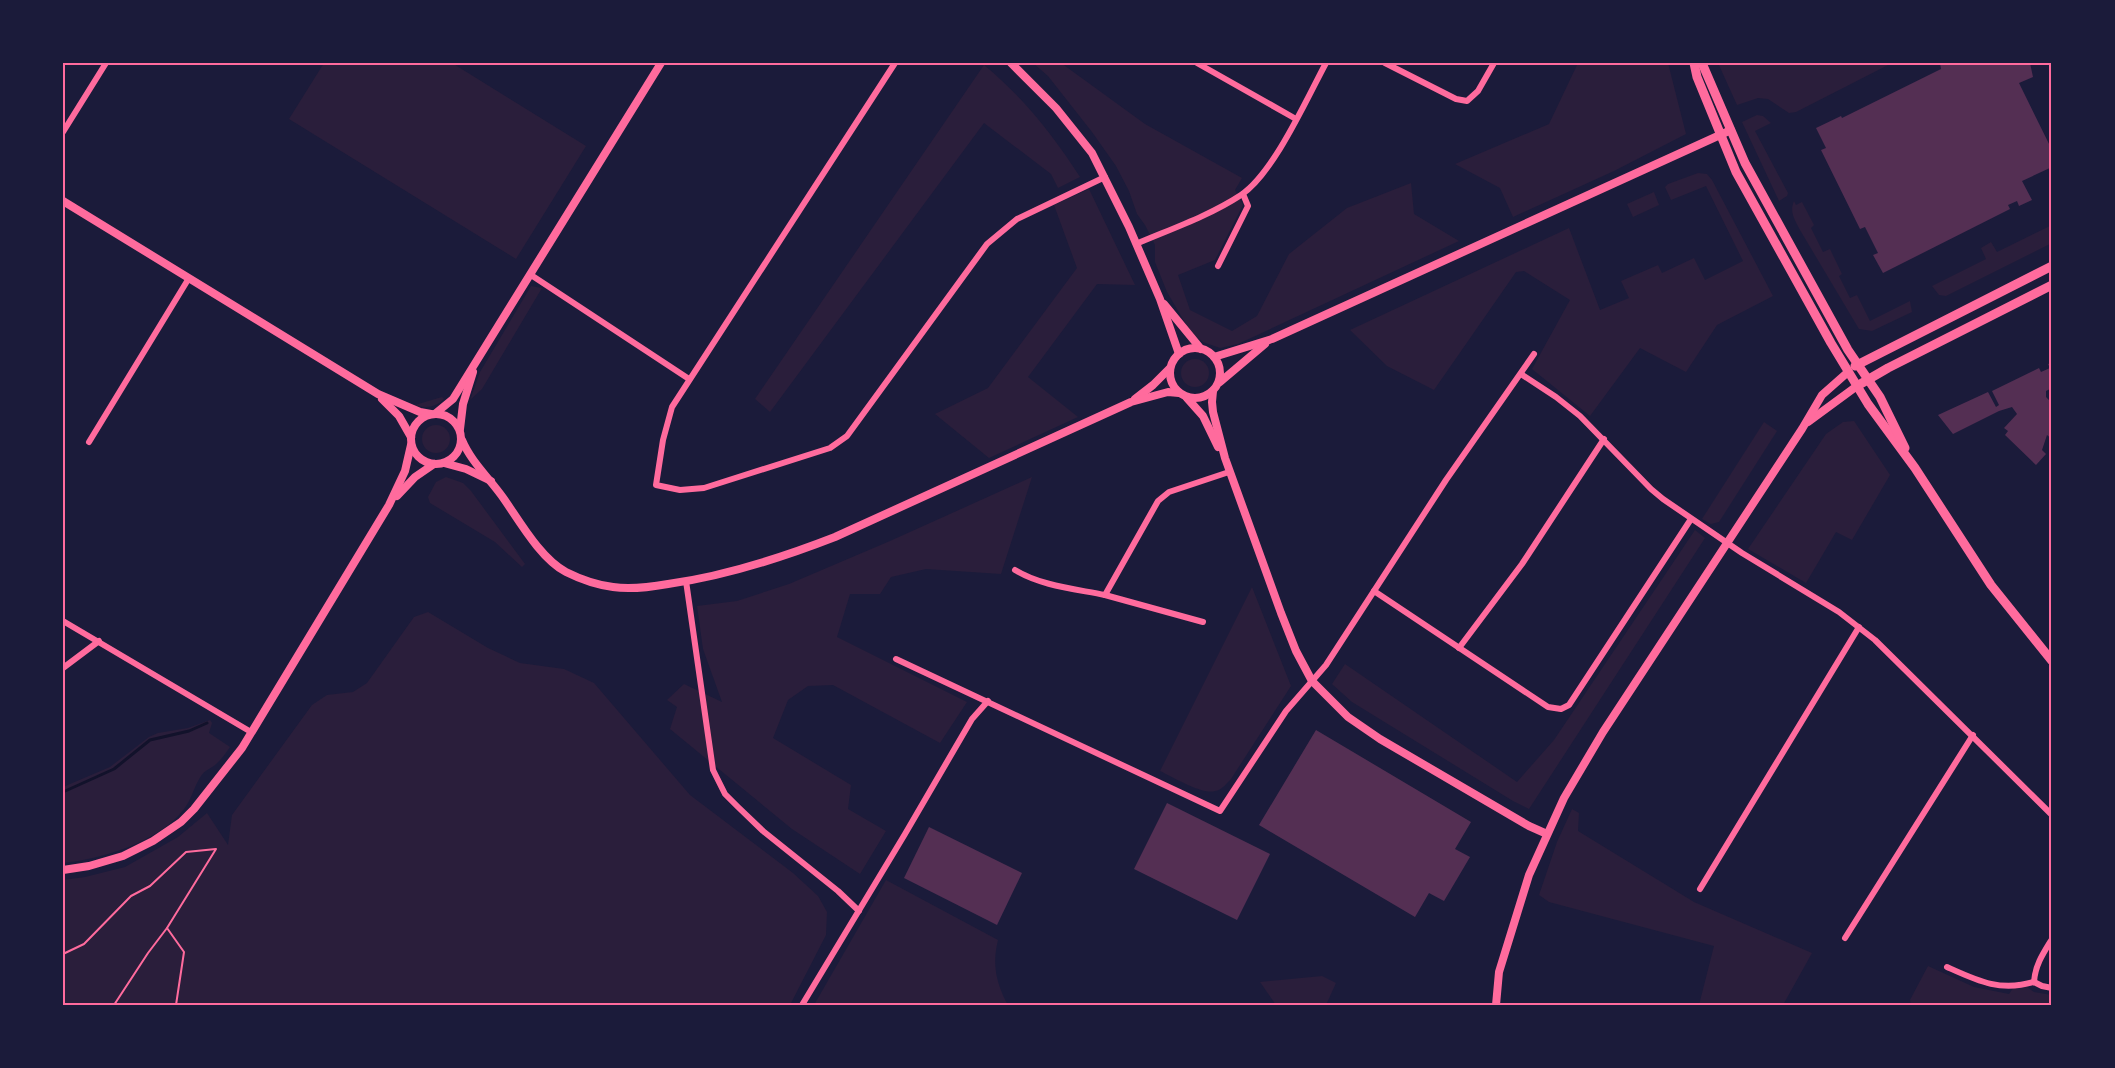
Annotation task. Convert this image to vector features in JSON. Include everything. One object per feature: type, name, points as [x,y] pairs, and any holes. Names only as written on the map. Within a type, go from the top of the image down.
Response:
[{"type":"main road","points":[[1694,63],[1697,78],[1736,172],[1848,372],[1868,404],[1916,468],[1991,585],[2052,661]]},
{"type":"main road","points":[[1702,63],[1745,163],[1858,364],[1880,397],[1916,468]]},
{"type":"main road","points":[[1848,372],[1858,364],[2052,266]]},
{"type":"main road","points":[[1857,386],[2052,285]]},
{"type":"street","points":[[63,132],[106,63]]},
{"type":"street","points":[[63,870],[89,866],[123,856],[153,841],[181,822],[219,778],[251,732],[389,505],[405,471],[417,422],[453,399],[661,63]]},
{"type":"street","points":[[895,63],[672,407],[663,440],[656,485],[680,490],[704,488],[830,448],[847,436],[987,244],[1017,219],[1105,177]]},
{"type":"street","points":[[1011,63],[1038,87],[1072,125],[1092,153],[1160,299],[1179,354]]},
{"type":"street","points":[[1197,63],[1296,119]]},
{"type":"street","points":[[1136,244],[1207,213],[1243,194],[1274,157],[1326,63]]},
{"type":"street","points":[[1385,63],[1456,99],[1467,101],[1478,91],[1494,63]]},
{"type":"street","points":[[1214,357],[1272,339],[1731,130]]},
{"type":"street","points":[[1218,266],[1248,206],[1243,194]]},
{"type":"street","points":[[63,201],[378,394],[420,412],[451,418],[460,430]]},
{"type":"street","points":[[531,275],[689,379]]},
{"type":"street","points":[[89,442],[189,278]]},
{"type":"street","points":[[1160,299],[1184,331],[1201,349],[1214,357],[1220,369],[1212,402],[1229,472],[1292,642],[1312,681],[1340,710],[1380,739],[1529,826],[1547,834]]},
{"type":"street","points":[[478,358],[464,404],[460,430],[466,450],[546,557],[564,571],[591,582],[615,587],[640,587],[686,581],[760,564],[835,537],[1131,402],[1168,392],[1201,398],[1272,339]]},
{"type":"street","points":[[1131,402],[1153,386],[1171,368],[1179,354],[1193,348],[1201,349]]},
{"type":"street","points":[[896,658],[1220,811],[1287,711],[1326,665],[1446,480],[1534,354]]},
{"type":"street","points":[[1171,368],[1171,381],[1203,417],[1225,458]]},
{"type":"street","points":[[1496,1005],[1499,972],[1529,875],[1564,798],[1603,732],[1822,395],[1848,372]]},
{"type":"street","points":[[1521,374],[1580,416],[1651,489],[1690,519],[1839,612],[1875,640],[2052,815]]},
{"type":"street","points":[[1805,424],[1857,386]]},
{"type":"street","points":[[378,394],[399,416],[420,458],[434,464]]},
{"type":"street","points":[[1459,648],[1522,564],[1604,439]]},
{"type":"street","points":[[443,463],[456,454],[462,440]]},
{"type":"street","points":[[389,505],[415,477],[434,464],[443,463],[466,469],[492,482]]},
{"type":"street","points":[[1105,595],[1158,501],[1169,492],[1229,472]]},
{"type":"street","points":[[1374,591],[1548,707],[1561,709],[1569,705],[1690,519]]},
{"type":"street","points":[[1015,570],[1059,585],[1203,622]]},
{"type":"street","points":[[686,581],[713,770],[717,780],[725,794],[763,831],[838,891],[859,911]]},
{"type":"street","points":[[63,621],[251,732]]},
{"type":"street","points":[[1701,889],[1859,627]]},
{"type":"street","points":[[63,668],[99,641]]},
{"type":"street","points":[[802,1005],[949,756],[972,719],[988,701]]},
{"type":"street","points":[[1845,938],[1973,735]]},
{"type":"street","points":[[2034,981],[2034,972],[2038,962],[2052,939]]},
{"type":"street","points":[[1947,967],[1999,986],[2020,986],[2034,981]]},
{"type":"street","points":[[2034,981],[2052,988]]},
{"type":"path","points":[[63,954],[84,944],[131,896],[150,886],[186,852],[216,849],[167,928],[114,1005]]},
{"type":"path","points":[[167,928],[184,952],[176,1005]]},
{"type":"shaded area","points":[[324,63],[452,63],[586,146],[516,259],[289,119]]},
{"type":"shaded area","points":[[1033,63],[1061,63],[1145,124],[1242,178],[1235,190],[1243,205],[1215,260],[1178,275],[1190,310],[1232,331],[1257,316],[1289,254],[1347,208],[1411,183],[1414,214],[1459,241],[1238,344],[1220,348],[1203,342],[1191,333],[1167,292],[1155,262],[1155,245],[1137,214],[1129,191],[1116,166],[1048,76]]},
{"type":"shaded area","points":[[1578,63],[1668,63],[1686,134],[1614,171],[1513,217],[1500,188],[1455,164],[1549,124]]},
{"type":"shaded area","points":[[1718,63],[1892,63],[1796,112],[1789,113],[1768,99],[1758,98],[1737,105]]},
{"type":"shaded area","points":[[984,65],[1012,90],[1036,117],[1080,177],[1058,188],[1051,174],[984,123],[770,412],[755,399]]},
{"type":"shaded area","points":[[1757,115],[1763,116],[1771,123],[1755,131],[1788,193],[1779,201],[1742,122]]},
{"type":"shaded area","points":[[1698,173],[1707,174],[1712,180],[1773,296],[1717,325],[1686,372],[1640,348],[1590,416],[1532,369],[1570,300],[1524,271],[1516,272],[1434,390],[1387,366],[1350,330],[1569,228],[1600,310],[1629,298],[1621,281],[1658,265],[1662,273],[1694,258],[1705,280],[1743,261],[1706,186],[1671,200],[1665,187],[1668,184]]},
{"type":"shaded area","points":[[1089,189],[1135,285],[1097,284],[1028,377],[1078,417],[989,458],[935,414],[988,388],[1077,268],[1054,205]]},
{"type":"shaded area","points":[[1654,192],[1659,205],[1633,217],[1627,204]]},
{"type":"shaded area","points":[[1794,201],[1796,205],[1802,202],[1814,225],[1811,228],[1823,252],[1830,249],[1842,274],[1839,276],[1850,298],[1857,295],[1870,321],[1910,301],[1912,312],[1872,331],[1859,329],[1796,223],[1792,212]]},
{"type":"shaded area","points":[[2052,225],[2052,243],[1946,296],[1939,295],[1932,286],[1986,259],[1981,248],[1991,242],[1997,252]]},
{"type":"shaded area","points":[[531,286],[542,288],[482,389],[470,400],[480,372]]},
{"type":"shaded area","points":[[1195,359],[1205,363],[1209,373],[1205,383],[1195,387],[1185,383],[1181,373],[1185,363]]},
{"type":"shaded area","points":[[442,397],[444,399],[441,402],[431,406],[415,405]]},
{"type":"shaded area","points":[[1854,421],[1890,475],[1852,540],[1836,532],[1806,583],[1748,549],[1826,434],[1843,422]]},
{"type":"shaded area","points":[[1764,422],[1777,431],[1719,522],[1711,524],[1702,519]]},
{"type":"shaded area","points":[[436,425],[446,429],[450,439],[446,449],[436,453],[426,449],[422,439],[426,429]]},
{"type":"shaded area","points":[[446,477],[463,483],[471,491],[525,564],[522,567],[495,542],[430,503],[428,497],[436,482]]},
{"type":"shaded area","points":[[1032,477],[1001,574],[926,569],[891,577],[880,594],[850,594],[837,637],[967,702],[940,743],[833,685],[808,686],[788,700],[773,738],[851,785],[848,809],[886,831],[860,874],[792,829],[670,729],[677,707],[667,700],[684,684],[722,702],[703,649],[697,606],[737,601],[789,584]]},
{"type":"shaded area","points":[[1695,530],[1705,538],[1529,809],[1352,702],[1332,684],[1345,664],[1517,782],[1554,740]]},
{"type":"shaded area","points":[[1252,587],[1291,686],[1231,779],[1224,786],[1209,792],[1188,785],[1160,771]]},
{"type":"shaded area","points":[[428,612],[488,648],[520,663],[564,669],[594,683],[690,795],[793,873],[818,896],[827,912],[826,935],[790,1005],[63,1005],[63,880],[125,867],[178,837],[207,813],[228,845],[232,815],[312,705],[327,695],[353,692],[367,683],[414,617]]},
{"type":"shaded area","points":[[210,720],[212,723],[209,733],[230,747],[217,763],[203,774],[187,805],[173,821],[145,840],[129,847],[95,858],[63,863],[63,787],[110,767],[149,737],[158,733],[188,728]]},
{"type":"shaded area","points":[[1572,809],[1579,813],[1578,831],[1694,902],[1812,953],[1783,1005],[1699,1005],[1714,946],[1549,902],[1539,895],[1557,842]]},
{"type":"shaded area","points":[[886,880],[998,940],[995,957],[996,973],[1008,1005],[814,1005]]},
{"type":"shaded area","points":[[1928,966],[1974,987],[2009,994],[2018,981],[2034,992],[2052,995],[2052,1005],[1911,1005],[1910,1000]]},
{"type":"shaded area","points":[[1322,976],[1336,983],[1326,1005],[1276,1005],[1260,982]]},
{"type":"building","points":[[1940,63],[2030,63],[2033,77],[2019,83],[2052,150],[2052,167],[2022,181],[2032,200],[2019,206],[2017,201],[2008,205],[2010,209],[1883,273],[1873,255],[1878,253],[1865,227],[1860,229],[1821,150],[1826,148],[1816,128],[1841,116],[1842,118],[1941,69]]},
{"type":"building","points":[[2052,363],[2052,388],[2046,391],[2046,397],[2052,403],[2052,439],[2047,435],[2042,450],[2046,454],[2036,465],[2005,435],[2008,431],[2004,428],[2017,414],[2012,407],[1953,434],[1938,415],[1988,392],[1996,407],[1999,405],[1992,391],[2039,368],[2041,372],[2050,368],[2048,364]]},
{"type":"building","points":[[1316,730],[1471,822],[1455,849],[1470,857],[1444,901],[1429,893],[1415,917],[1259,825]]},
{"type":"building","points":[[1167,803],[1270,854],[1237,920],[1134,869]]},
{"type":"building","points":[[929,827],[1022,873],[997,925],[904,878]]},
{"type":"waterway","points":[[63,792],[114,769],[150,740],[189,731],[207,723]]}]
